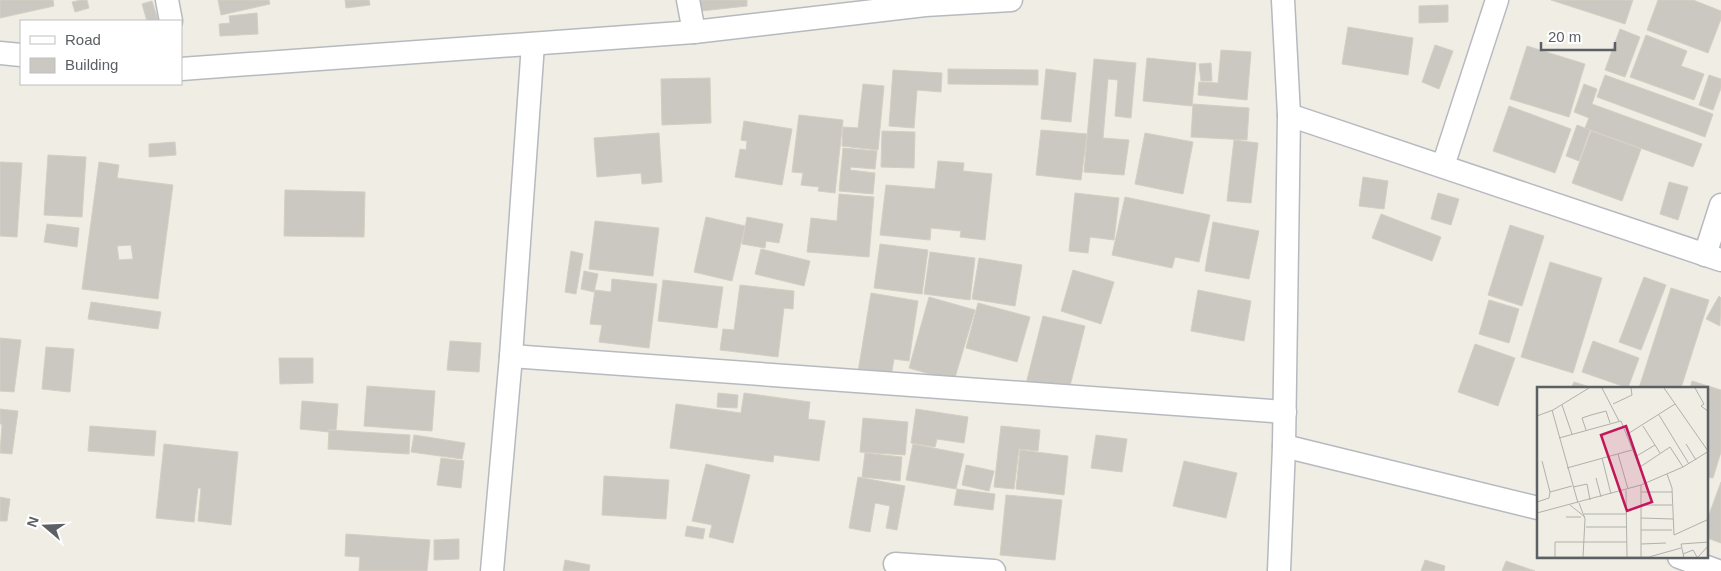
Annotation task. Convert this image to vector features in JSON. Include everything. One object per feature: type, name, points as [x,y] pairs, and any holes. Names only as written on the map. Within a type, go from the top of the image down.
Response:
[{"type":"street","points":[[167,0],[171,20]]},
{"type":"street","points":[[688,0],[694,32]]},
{"type":"street","points":[[182,69],[694,32],[924,2],[1011,0]]},
{"type":"street","points":[[1279,571],[1285,412],[1289,114],[1283,0]]},
{"type":"street","points":[[1443,166],[1497,0]]},
{"type":"street","points":[[492,571],[511,356],[533,44]]},
{"type":"street","points":[[0,53],[20,55]]},
{"type":"street","points":[[1289,114],[1713,257],[1721,205]]},
{"type":"street","points":[[511,356],[1285,412]]},
{"type":"street","points":[[1284,446],[1537,508]]},
{"type":"street","points":[[1682,558],[1718,571]]},
{"type":"street","points":[[895,564],[994,571]]},
{"type":"building","points":[[0,0],[53,0],[54,6],[0,18]]},
{"type":"building","points":[[87,0],[89,8],[75,12],[72,2]]},
{"type":"building","points":[[218,0],[269,0],[270,4],[221,15]]},
{"type":"building","points":[[345,0],[369,0],[370,5],[346,8]]},
{"type":"building","points":[[700,0],[747,0],[747,6],[701,11]]},
{"type":"building","points":[[1551,0],[1633,0],[1625,24]]},
{"type":"building","points":[[1658,0],[1693,0],[1721,11],[1721,19],[1708,53],[1647,30]]},
{"type":"building","points":[[152,1],[158,20],[147,20],[142,4]]},
{"type":"building","points":[[1448,5],[1448,22],[1419,23],[1419,6]]},
{"type":"building","points":[[257,13],[258,34],[220,36],[219,24],[230,23],[229,16]]},
{"type":"building","points":[[1348,27],[1413,38],[1408,75],[1342,64]]},
{"type":"building","points":[[1620,29],[1640,37],[1625,77],[1605,70]]},
{"type":"building","points":[[1646,35],[1687,51],[1681,66],[1704,74],[1694,100],[1630,77]]},
{"type":"building","points":[[1435,45],[1453,51],[1439,89],[1422,82]]},
{"type":"building","points":[[1527,46],[1585,64],[1569,117],[1510,99]]},
{"type":"building","points":[[1221,50],[1251,52],[1247,100],[1198,95],[1199,82],[1218,83]]},
{"type":"building","points":[[1147,58],[1196,63],[1192,106],[1143,101]]},
{"type":"building","points":[[1094,59],[1136,63],[1131,118],[1115,116],[1118,80],[1108,79],[1103,138],[1129,140],[1124,175],[1084,172]]},
{"type":"building","points":[[1211,63],[1212,81],[1201,81],[1199,64]]},
{"type":"building","points":[[948,69],[1038,70],[1038,85],[948,84]]},
{"type":"building","points":[[1046,69],[1076,73],[1071,122],[1041,119]]},
{"type":"building","points":[[893,70],[942,73],[941,92],[917,90],[914,128],[889,126]]},
{"type":"building","points":[[1605,75],[1713,114],[1705,137],[1597,97]]},
{"type":"building","points":[[1709,75],[1721,79],[1721,88],[1713,110],[1699,105]]},
{"type":"building","points":[[710,78],[711,123],[662,125],[661,79]]},
{"type":"building","points":[[863,84],[884,86],[878,150],[842,146],[843,127],[858,128]]},
{"type":"building","points":[[1584,84],[1597,89],[1592,104],[1702,144],[1693,167],[1585,128],[1589,118],[1574,112]]},
{"type":"building","points":[[1193,104],[1249,108],[1247,140],[1191,137]]},
{"type":"building","points":[[1509,106],[1571,129],[1555,173],[1493,151]]},
{"type":"building","points":[[799,115],[843,120],[835,193],[818,191],[819,187],[801,185],[803,173],[792,172]]},
{"type":"building","points":[[744,121],[792,129],[782,185],[735,177],[740,149],[746,150],[747,141],[741,140]]},
{"type":"building","points":[[1577,125],[1590,130],[1579,161],[1566,156]]},
{"type":"building","points":[[1041,130],[1087,134],[1081,180],[1036,175]]},
{"type":"building","points":[[882,131],[915,132],[914,168],[881,167]]},
{"type":"building","points":[[1591,131],[1641,149],[1622,201],[1572,183]]},
{"type":"building","points":[[659,133],[662,182],[642,184],[641,173],[597,177],[594,138]]},
{"type":"building","points":[[1145,133],[1193,142],[1183,194],[1135,184]]},
{"type":"building","points":[[1234,140],[1258,143],[1251,203],[1227,201]]},
{"type":"building","points":[[175,142],[176,155],[149,157],[149,144]]},
{"type":"building","points":[[843,148],[877,151],[875,169],[851,167],[850,170],[875,173],[873,194],[839,191]]},
{"type":"building","points":[[48,155],[86,157],[82,217],[44,215]]},
{"type":"building","points":[[938,161],[964,163],[963,171],[992,174],[985,240],[960,237],[961,231],[931,228],[930,240],[880,235],[886,185],[935,189]]},
{"type":"building","points":[[0,162],[22,163],[17,237],[0,236]]},
{"type":"building","points":[[99,162],[119,165],[117,178],[173,185],[158,299],[82,289]],"holes":[[[131,245],[133,259],[119,260],[117,246]]]},
{"type":"building","points":[[1363,177],[1388,181],[1384,209],[1359,206]]},
{"type":"building","points":[[1669,182],[1688,187],[1678,220],[1660,214]]},
{"type":"building","points":[[285,190],[365,192],[364,237],[284,236]]},
{"type":"building","points":[[1075,193],[1119,198],[1114,240],[1090,237],[1088,253],[1069,251]]},
{"type":"building","points":[[1438,193],[1459,199],[1451,225],[1431,219]]},
{"type":"building","points":[[839,194],[874,197],[869,257],[807,252],[811,218],[837,221]]},
{"type":"building","points":[[1125,197],[1210,215],[1199,262],[1175,257],[1172,268],[1112,255]]},
{"type":"building","points":[[1381,214],[1441,237],[1432,261],[1372,238]]},
{"type":"building","points":[[706,217],[745,226],[732,281],[694,272]]},
{"type":"building","points":[[747,217],[783,224],[779,243],[766,241],[765,248],[742,244]]},
{"type":"building","points":[[595,221],[659,228],[653,276],[589,269]]},
{"type":"building","points":[[1213,222],[1259,231],[1249,279],[1205,271]]},
{"type":"building","points":[[47,224],[79,228],[77,247],[44,242]]},
{"type":"building","points":[[1510,225],[1544,236],[1522,306],[1488,295]]},
{"type":"building","points":[[880,244],[928,250],[922,294],[874,288]]},
{"type":"building","points":[[761,249],[810,261],[804,286],[755,274]]},
{"type":"building","points":[[571,251],[583,254],[576,294],[565,292]]},
{"type":"building","points":[[930,252],[975,258],[970,300],[924,294]]},
{"type":"building","points":[[979,258],[1022,265],[1015,306],[972,299]]},
{"type":"building","points":[[1550,262],[1602,278],[1573,373],[1521,357]]},
{"type":"building","points":[[1073,270],[1114,282],[1101,324],[1061,311]]},
{"type":"building","points":[[584,271],[598,274],[594,292],[581,289]]},
{"type":"building","points":[[1644,277],[1666,285],[1641,350],[1619,342]]},
{"type":"building","points":[[612,279],[657,284],[649,348],[599,342],[602,325],[590,324],[595,290],[611,292]]},
{"type":"building","points":[[663,280],[723,287],[717,328],[658,321]]},
{"type":"building","points":[[740,285],[794,291],[793,309],[784,308],[778,357],[720,350],[723,329],[734,330]]},
{"type":"building","points":[[1671,288],[1709,300],[1681,387],[1639,387]]},
{"type":"building","points":[[1198,290],[1251,301],[1244,341],[1191,331]]},
{"type":"building","points":[[871,293],[918,301],[909,361],[894,359],[890,383],[857,378]]},
{"type":"building","points":[[1719,296],[1721,298],[1720,326],[1706,319]]},
{"type":"building","points":[[929,297],[975,310],[954,381],[909,368]]},
{"type":"building","points":[[1489,300],[1519,309],[1509,343],[1479,334]]},
{"type":"building","points":[[91,302],[161,312],[158,329],[88,319]]},
{"type":"building","points":[[978,303],[1030,317],[1017,362],[966,348]]},
{"type":"building","points":[[1043,316],[1085,326],[1068,394],[1026,384]]},
{"type":"building","points":[[0,338],[21,340],[14,392],[0,391]]},
{"type":"building","points":[[450,341],[481,343],[479,372],[447,370]]},
{"type":"building","points":[[1593,341],[1639,358],[1628,387],[1582,372]]},
{"type":"building","points":[[1475,344],[1515,358],[1498,406],[1458,392]]},
{"type":"building","points":[[46,347],[74,349],[70,392],[42,389]]},
{"type":"building","points":[[279,358],[313,358],[313,383],[280,384]]},
{"type":"building","points":[[1692,381],[1721,390],[1721,452],[1713,478],[1708,477],[1708,387],[1690,387]]},
{"type":"building","points":[[1574,382],[1590,387],[1572,387]]},
{"type":"building","points":[[367,386],[435,391],[432,431],[364,426]]},
{"type":"building","points":[[718,393],[738,395],[737,408],[717,407]]},
{"type":"building","points":[[744,393],[810,402],[808,419],[825,421],[819,461],[774,455],[773,462],[670,448],[676,404],[741,413]]},
{"type":"building","points":[[302,401],[338,404],[336,430],[329,429],[329,432],[300,429]]},
{"type":"building","points":[[0,409],[18,411],[12,454],[0,453],[2,424],[0,424]]},
{"type":"building","points":[[916,409],[968,417],[964,443],[937,439],[935,447],[911,443]]},
{"type":"building","points":[[863,418],[908,422],[905,455],[860,452]]},
{"type":"building","points":[[90,426],[156,431],[154,456],[88,451]]},
{"type":"building","points":[[1001,426],[1040,430],[1038,451],[1019,449],[1014,489],[994,487]]},
{"type":"building","points":[[329,430],[410,435],[409,454],[328,449]]},
{"type":"building","points":[[414,435],[465,443],[462,459],[411,452]]},
{"type":"building","points":[[1096,435],[1127,439],[1122,472],[1091,468]]},
{"type":"building","points":[[164,444],[238,452],[231,525],[198,521],[201,488],[198,488],[194,522],[156,518]]},
{"type":"building","points":[[913,444],[964,454],[956,489],[906,480]]},
{"type":"building","points":[[1020,450],[1068,456],[1064,495],[1016,489]]},
{"type":"building","points":[[865,453],[902,457],[900,481],[862,477]]},
{"type":"building","points":[[441,458],[464,461],[461,488],[437,485]]},
{"type":"building","points":[[1184,461],[1237,473],[1226,518],[1173,506]]},
{"type":"building","points":[[706,464],[750,475],[733,543],[709,537],[712,525],[692,521]]},
{"type":"building","points":[[966,465],[994,471],[989,491],[962,485]]},
{"type":"building","points":[[604,476],[669,480],[666,519],[602,515]]},
{"type":"building","points":[[858,477],[905,486],[897,530],[886,528],[890,506],[875,503],[870,532],[849,528]]},
{"type":"building","points":[[1721,482],[1721,543],[1708,538],[1708,517]]},
{"type":"building","points":[[957,489],[995,494],[993,510],[954,505]]},
{"type":"building","points":[[1006,495],[1062,500],[1055,560],[1000,555]]},
{"type":"building","points":[[0,497],[10,499],[7,521],[0,521]]},
{"type":"building","points":[[687,526],[705,529],[703,539],[685,536]]},
{"type":"building","points":[[346,534],[430,540],[427,571],[359,571],[360,557],[345,556]]},
{"type":"building","points":[[459,539],[459,559],[434,560],[434,540]]},
{"type":"building","points":[[565,560],[590,565],[589,571],[563,571]]},
{"type":"building","points":[[1425,560],[1445,566],[1444,571],[1421,571]]},
{"type":"building","points":[[1506,561],[1535,571],[1502,571]]}]
